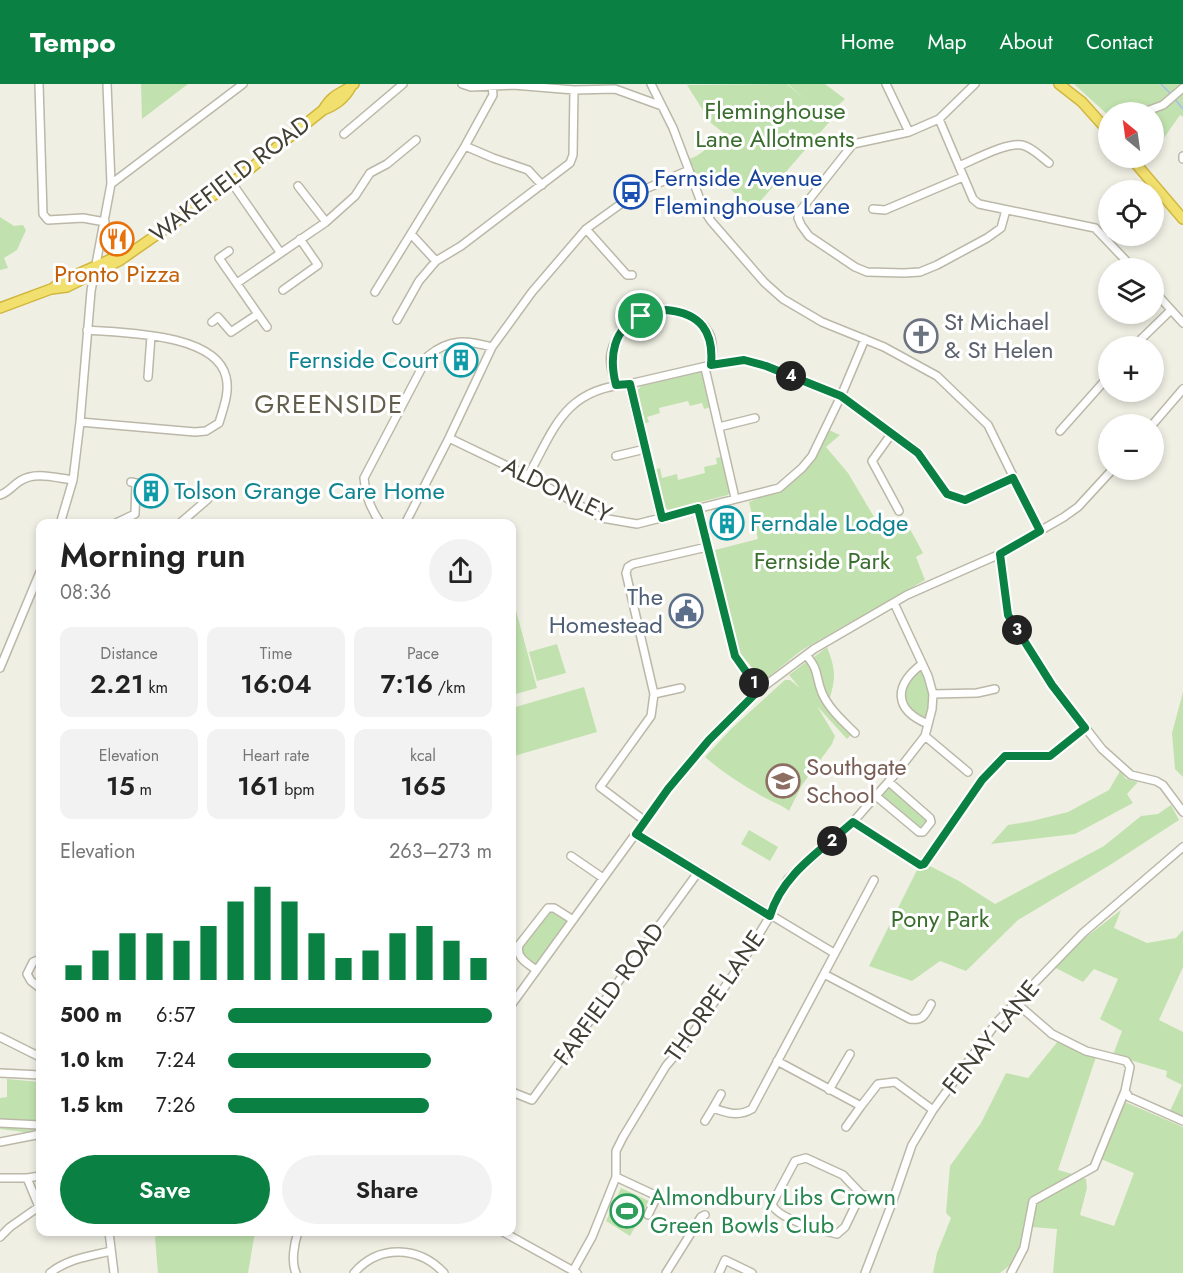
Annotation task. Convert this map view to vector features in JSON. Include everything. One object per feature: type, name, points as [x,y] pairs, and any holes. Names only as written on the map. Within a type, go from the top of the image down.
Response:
[{"type":"highway","points":[[1059,84],[1082,102],[1098,120]]},
{"type":"highway","name":"WAKEFIELD ROAD","points":[[0,308],[51,289],[67,287],[95,270],[119,261],[232,183],[323,110],[335,106],[351,85]]},
{"type":"highway","points":[[1140,168],[1183,219]]},
{"type":"street","points":[[39,84],[43,214],[48,220],[83,218],[105,222]]},
{"type":"street","points":[[61,519],[73,480],[87,330],[95,270],[111,184],[107,84]]},
{"type":"street","points":[[111,184],[243,84]]},
{"type":"street","points":[[344,134],[403,84]]},
{"type":"street","points":[[462,84],[471,87],[513,85],[574,90],[615,89],[662,106]]},
{"type":"street","points":[[651,84],[704,210],[764,282],[783,299],[822,322],[884,347],[938,376],[988,425],[1040,531]]},
{"type":"street","points":[[886,84],[909,132]]},
{"type":"street","points":[[975,84],[939,119],[909,132],[853,144],[800,211],[798,218],[809,236],[855,267],[867,272],[920,272],[937,265],[1001,228],[1006,210]]},
{"type":"street","points":[[375,292],[465,146],[493,95],[492,86]]},
{"type":"street","points":[[1164,104],[1183,88]]},
{"type":"street","points":[[397,320],[419,281],[436,261],[461,246],[570,163],[573,155],[574,90]]},
{"type":"street","points":[[939,119],[973,199],[979,204],[1095,228],[1124,258]]},
{"type":"street","points":[[237,283],[326,222],[355,196],[370,173],[387,164],[414,142],[405,136]]},
{"type":"street","points":[[959,166],[1008,146],[1021,145],[1033,150],[1049,163]]},
{"type":"street","points":[[465,146],[528,170],[542,184]]},
{"type":"street","points":[[408,519],[492,347],[532,292],[586,230],[636,193],[689,170]]},
{"type":"street","points":[[873,209],[885,210],[963,177]]},
{"type":"street","points":[[232,183],[280,252]]},
{"type":"street","points":[[298,186],[326,222]]},
{"type":"street","points":[[586,230],[627,275],[632,275]]},
{"type":"street","points":[[411,234],[436,261]]},
{"type":"street","points":[[283,290],[318,265],[300,239]]},
{"type":"street","points":[[228,251],[219,258],[267,327]]},
{"type":"street","points":[[1164,302],[1183,323]]},
{"type":"street","points":[[616,385],[611,354],[617,338],[628,324],[641,316],[666,310],[682,312],[698,321],[709,334],[713,350],[708,366],[735,498]]},
{"type":"street","points":[[1144,336],[1171,310]]},
{"type":"street","points":[[212,322],[218,317],[231,332],[258,314]]},
{"type":"street","points":[[80,422],[206,431],[219,423],[227,394],[227,378],[222,366],[210,355],[194,346],[151,336],[87,330]]},
{"type":"street","points":[[148,377],[151,336]]},
{"type":"street","name":"ALDONLEY","points":[[449,438],[528,476],[602,518],[637,524],[779,488],[812,456],[865,339]]},
{"type":"street","points":[[378,519],[365,495],[364,478],[428,356],[441,346],[467,341],[492,347]]},
{"type":"street","points":[[528,476],[559,418],[583,396],[616,385],[744,360],[766,366],[841,396],[918,453],[947,494],[965,500],[1013,478]]},
{"type":"street","points":[[630,384],[662,518]]},
{"type":"street","points":[[1060,431],[1098,388]]},
{"type":"street","points":[[1162,414],[1183,389]]},
{"type":"street","points":[[719,427],[755,418]]},
{"type":"street","points":[[892,433],[872,461],[899,511]]},
{"type":"street","points":[[616,456],[645,449]]},
{"type":"street","points":[[0,495],[9,492],[21,480],[29,477],[73,480]]},
{"type":"street","points":[[516,998],[645,821],[709,740],[759,690],[806,655],[907,594],[1000,554],[1040,531],[1078,507],[1103,480]]},
{"type":"street","points":[[124,519],[135,514],[136,483],[131,482]]},
{"type":"street","points":[[185,519],[208,499],[209,491]]},
{"type":"street","points":[[698,508],[735,656],[759,690]]},
{"type":"street","points":[[645,821],[600,788],[651,716],[654,694],[626,573],[628,567],[633,564],[707,547]]},
{"type":"street","points":[[1000,554],[1008,615],[1052,685],[1102,749],[1131,775],[1163,785],[1183,812]]},
{"type":"street","points":[[0,668],[4,652],[36,581]]},
{"type":"street","name":"THORPE LANE","points":[[575,1272],[616,1177],[616,1151],[623,1137],[666,1066],[688,1040],[744,959],[770,916],[774,903],[788,879],[853,822],[889,782],[925,736],[933,694],[894,603]]},
{"type":"street","points":[[806,655],[815,665],[819,684],[828,704],[855,733]]},
{"type":"street","points":[[922,664],[908,677],[902,691],[902,699],[908,713],[913,718],[928,724]]},
{"type":"street","points":[[654,694],[681,688]]},
{"type":"street","points":[[933,694],[977,693],[994,689]]},
{"type":"street","points":[[853,822],[920,865],[924,864],[982,780],[1005,756],[1050,756],[1085,728]]},
{"type":"street","points":[[925,736],[968,772]]},
{"type":"street","points":[[876,796],[919,832],[923,832],[931,822],[930,818],[889,782]]},
{"type":"street","points":[[636,834],[834,953]]},
{"type":"street","name":"FENAY LANE","points":[[865,1273],[912,1145],[933,1110],[997,1022],[1083,933],[1183,847]]},
{"type":"street","points":[[572,856],[603,879]]},
{"type":"street","name":"FARFIELD ROAD","points":[[516,1094],[532,1100],[699,871]]},
{"type":"street","points":[[713,1108],[734,1114],[752,1109],[874,880]]},
{"type":"street","points":[[536,970],[520,958],[519,945],[548,908],[554,908],[573,920]]},
{"type":"street","points":[[36,961],[27,974],[30,981],[36,985]]},
{"type":"street","points":[[824,974],[909,1019],[924,1017],[931,1004]]},
{"type":"street","points":[[1011,1273],[1024,1248],[1033,1201],[1094,1167],[1125,1091],[1130,1067],[1126,1061],[1086,1052],[1053,1034],[1015,1002]]},
{"type":"street","points":[[0,1037],[36,1055]]},
{"type":"street","points":[[829,1090],[850,1054]]},
{"type":"street","points":[[777,1061],[861,1106]]},
{"type":"street","points":[[0,1073],[36,1076]]},
{"type":"street","points":[[846,1127],[878,1084],[888,1082],[895,1083],[933,1110]]},
{"type":"street","points":[[1125,1091],[1129,1097],[1183,1121]]},
{"type":"street","points":[[705,1121],[721,1094]]},
{"type":"street","points":[[0,1123],[36,1125]]},
{"type":"street","points":[[0,1142],[36,1136]]},
{"type":"street","points":[[861,1194],[845,1227],[837,1234],[784,1217],[774,1210],[772,1204],[795,1161],[806,1158],[843,1175],[861,1194],[892,1203]]},
{"type":"street","points":[[0,1178],[36,1177]]},
{"type":"street","points":[[616,1177],[657,1196],[648,1215]]},
{"type":"street","points":[[27,1178],[36,1198]]},
{"type":"street","points":[[0,1237],[10,1227],[36,1210]]},
{"type":"street","points":[[666,1273],[701,1216],[705,1215]]},
{"type":"street","points":[[109,1236],[114,1273]]},
{"type":"street","points":[[296,1273],[294,1255],[297,1236]]},
{"type":"street","points":[[510,1236],[575,1272]]},
{"type":"street","points":[[50,1273],[58,1266],[111,1251]]},
{"type":"street","points":[[354,1273],[368,1260],[379,1254],[395,1251],[410,1252],[424,1257],[444,1273]]},
{"type":"street","points":[[719,1273],[725,1260],[753,1273]]},
{"type":"green space","points":[[141,84],[188,84],[142,119]]},
{"type":"green space","name":"Fleminghouse Lane Allotments","points":[[787,84],[807,101],[788,84],[825,84],[845,99],[834,109],[833,118],[814,106],[832,119],[751,212],[723,180],[719,179],[701,190],[697,188],[692,171],[694,168],[689,159],[703,152],[711,139],[718,144],[733,141],[738,144],[711,123],[687,85]]},
{"type":"green space","points":[[1074,84],[1183,84],[1160,102],[1098,102],[1098,106]]},
{"type":"green space","points":[[1183,90],[1183,117],[1180,115],[1164,138],[1164,103]]},
{"type":"green space","points":[[0,217],[14,226],[23,225],[26,230],[17,250],[4,258],[8,268],[0,270]]},
{"type":"green space","points":[[698,372],[703,375],[711,407],[704,409],[702,403],[690,406],[688,401],[659,408],[660,413],[647,417],[649,422],[643,424],[637,391],[641,386]]},
{"type":"green space","name":"Fernside Park","points":[[829,430],[840,435],[826,447],[848,473],[880,527],[904,518],[923,553],[916,557],[925,580],[802,650],[763,681],[740,653],[715,550],[758,539],[749,502],[780,489],[802,472]]},
{"type":"green space","points":[[722,457],[730,491],[728,495],[668,510],[664,506],[654,470],[660,468],[662,478],[677,474],[678,480],[705,473],[704,467],[717,464],[716,458]]},
{"type":"green space","points":[[516,611],[537,688],[516,694]]},
{"type":"green space","points":[[557,644],[566,673],[537,681],[529,652]]},
{"type":"green space","points":[[827,647],[834,674],[829,701],[814,657]]},
{"type":"green space","points":[[806,662],[813,667],[832,714],[851,735],[847,739],[817,706],[835,736],[832,744],[802,785],[789,811],[738,782],[705,757],[731,729],[785,680],[790,680],[800,688],[789,675]]},
{"type":"green space","points":[[922,664],[933,694],[928,724],[904,706],[904,683]]},
{"type":"green space","points":[[584,687],[597,732],[516,755],[516,707]]},
{"type":"green space","points":[[1183,692],[1183,777],[1175,769],[1172,733]]},
{"type":"green space","points":[[1120,771],[1126,779],[1138,782],[1127,794],[1133,803],[1075,834],[991,844],[1008,825],[1068,812],[1109,790]]},
{"type":"green space","points":[[889,782],[930,818],[923,832],[876,796]]},
{"type":"green space","name":"Pony Park","points":[[1171,805],[1179,820],[1110,865],[1018,920],[966,971],[940,961],[912,981],[869,966],[918,868],[928,865],[995,904],[1104,846],[1141,816],[1158,814]]},
{"type":"green space","points":[[749,830],[778,847],[770,861],[741,844]]},
{"type":"green space","points":[[548,908],[573,920],[535,971],[520,958],[519,945]]},
{"type":"green space","points":[[1121,910],[1114,928],[1147,943],[1176,938],[1183,930],[1183,967],[1159,1020],[1183,1032],[1183,1116],[1170,1111],[1182,1085],[1166,1077],[1167,1071],[1113,1055],[1122,1031],[1100,1019],[1118,979],[1094,969],[1083,982],[1052,966]]},
{"type":"green space","points":[[1059,1040],[1086,1055],[1096,1057],[1058,1170],[1076,1175],[1029,1198],[1021,1246],[1013,1263],[1000,1273],[933,1273],[937,1253],[951,1218],[946,1213],[950,1166],[981,1123],[1006,1073],[1028,1078]]},
{"type":"green space","points":[[7,1079],[36,1082],[36,1134],[0,1129],[0,1098],[7,1097]]},
{"type":"green space","points":[[1125,1102],[1183,1127],[1183,1273],[1053,1273],[1057,1229],[1032,1227],[1035,1202],[1081,1177],[1086,1179],[1087,1188],[1080,1215],[1114,1226],[1134,1173],[1101,1159]]},
{"type":"green space","name":"Almondbury Libs Crown Green Bowls Club","points":[[621,1188],[649,1201],[630,1236],[606,1221]]},
{"type":"green space","points":[[156,1236],[254,1236],[248,1273],[158,1273]]},
{"type":"waterway","points":[[1161,84],[1171,94]]},
{"type":"waterway","points":[[1174,98],[1183,109]]},
{"type":"place","name":"Fernside Avenue Fleminghouse Lane","points":[[631,192]]},
{"type":"place","name":"Pronto Pizza","points":[[117,239]]},
{"type":"place","name":"St Michael & St Helen","points":[[921,336]]},
{"type":"place","name":"Fernside Court","points":[[461,360]]},
{"type":"place","name":"Tolson Grange Care Home","points":[[151,491]]},
{"type":"place","name":"Ferndale Lodge","points":[[727,523]]},
{"type":"place","name":"The Homestead","points":[[686,611]]},
{"type":"place","name":"Southgate School","points":[[783,781]]},
{"type":"place","name":"Almondbury Libs Crown Green Bowls Club","points":[[627,1211]]},
{"type":"district","name":"GREENSIDE","points":[[329,404]]},
{"type":"route","points":[[666,310],[682,312],[698,321],[709,334],[713,350],[711,365],[744,360],[766,366],[841,396],[918,453],[947,494],[965,500],[1013,478],[1040,531],[1000,554],[1008,615],[1052,685],[1085,728],[1050,756],[1005,756],[982,780],[924,864],[920,865],[853,822],[788,879],[774,903],[770,916],[636,834],[668,789],[709,740],[759,690],[735,656],[698,508],[662,518],[630,384],[616,385],[611,354],[617,338],[628,324],[641,316],[666,310]]}]
